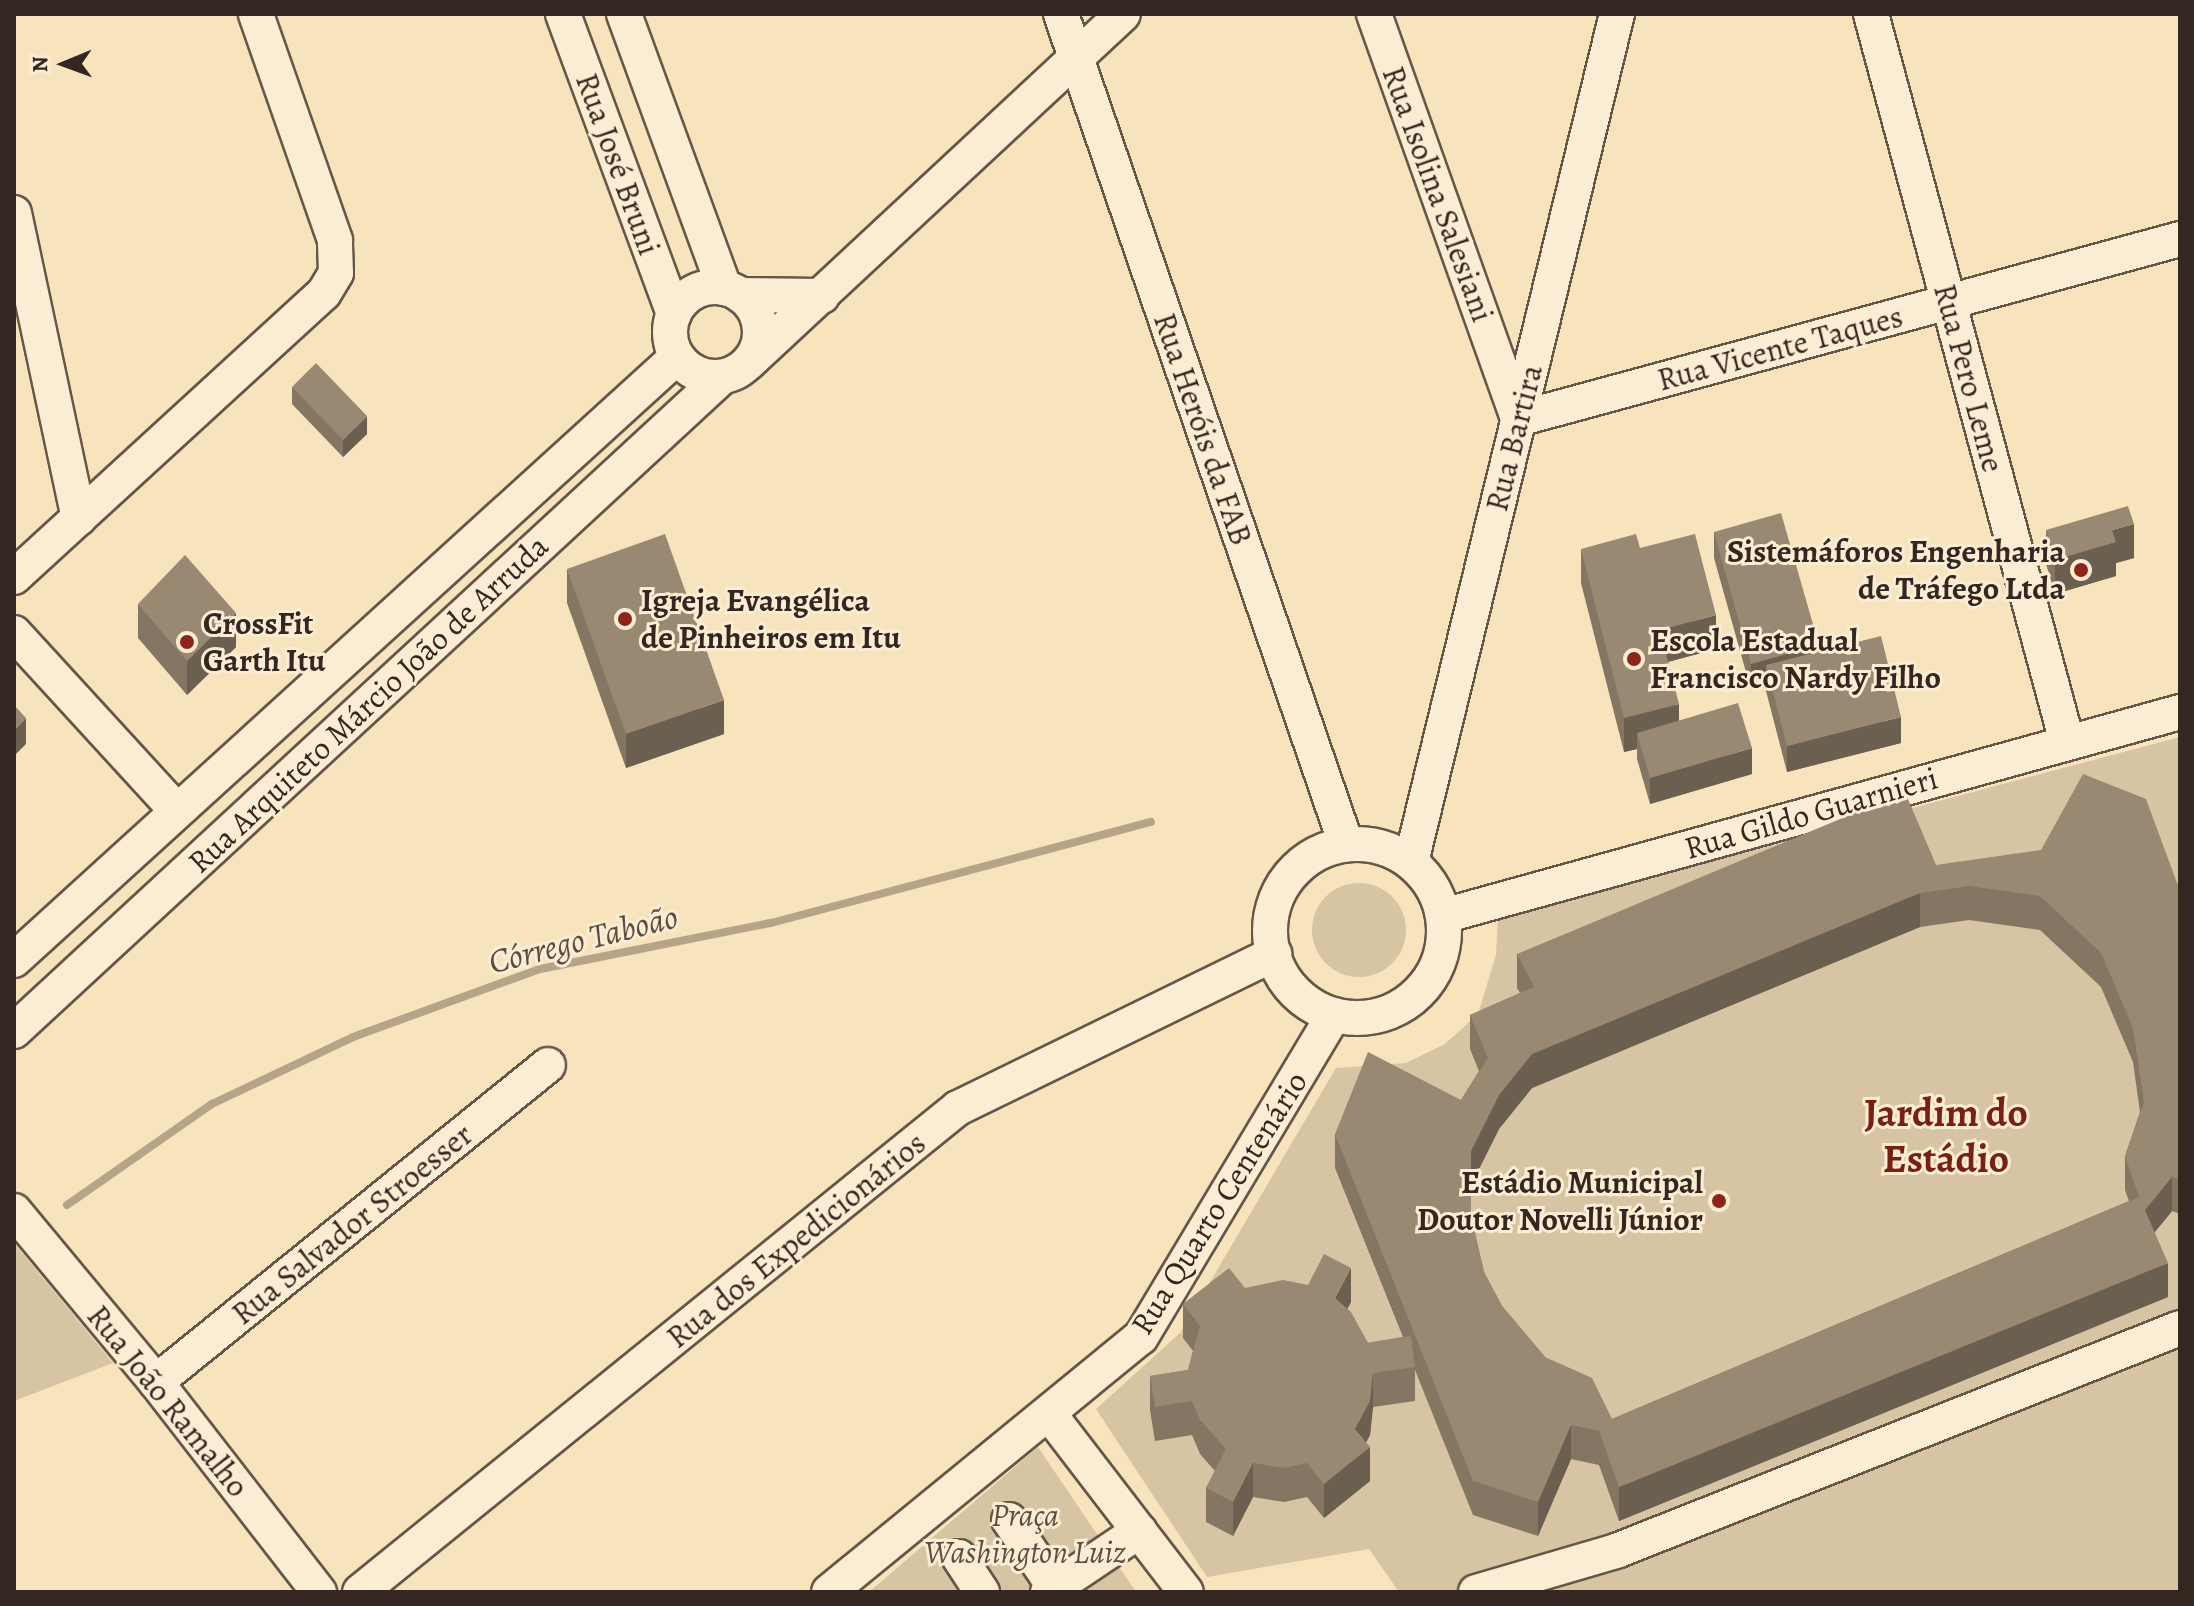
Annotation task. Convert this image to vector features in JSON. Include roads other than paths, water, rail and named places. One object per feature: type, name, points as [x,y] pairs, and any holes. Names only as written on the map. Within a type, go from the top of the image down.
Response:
[{"type":"street","points":[[14,577],[324,293],[336,273],[335,240],[256,14]]},
{"type":"street","name":"Rua José Bruni","points":[[563,14],[674,314]]},
{"type":"street","name":"Rua José Bruni","points":[[624,14],[732,292]]},
{"type":"street","name":"Rua Heróis da FAB","points":[[1061,14],[1346,844]]},
{"type":"street","name":"Rua Arquiteto Márcio João de Arruda","points":[[14,1031],[735,370],[822,296],[1123,14]]},
{"type":"street","name":"Rua Isolina Salesiani","points":[[1374,14],[1518,419]]},
{"type":"street","name":"Rua Bartira","points":[[1411,862],[1617,14]]},
{"type":"street","name":"Rua Pero Leme","points":[[1871,14],[2067,742]]},
{"type":"street","points":[[14,213],[79,518]]},
{"type":"street","name":"Rua Vicente Taques","points":[[1518,419],[2180,239]]},
{"type":"street","points":[[732,292],[758,320],[756,351],[735,370],[689,369],[677,357],[670,328],[674,314],[694,292],[732,292],[822,296]]},
{"type":"street","name":"Rua Arquiteto Márcio João de Arruda","points":[[14,960],[677,357]]},
{"type":"street","points":[[14,633],[177,811]]},
{"type":"street","name":"Rua Gildo Guarnieri","points":[[1443,916],[2180,712]]},
{"type":"street","points":[[1346,844],[1380,847],[1411,862],[1437,895],[1443,916],[1437,965],[1415,995],[1383,1014],[1334,1015],[1295,992],[1274,954],[1272,912],[1280,891],[1307,860],[1346,844]]},
{"type":"street","name":"Rua dos Expedicionários","points":[[360,1592],[958,1108],[1274,954]]},
{"type":"street","name":"Rua Quarto Centenário","points":[[829,1592],[1050,1415],[1149,1326],[1334,1015]]},
{"type":"street","name":"Rua Salvador Stroesser","points":[[156,1382],[548,1065]]},
{"type":"street","name":"Rua João Ramalho","points":[[14,1211],[156,1382],[319,1592]]},
{"type":"street","points":[[1476,1592],[1616,1551],[2180,1328]]},
{"type":"street","points":[[1050,1415],[1186,1592]]},
{"type":"street","points":[[1009,1520],[1054,1591],[1139,1531]]},
{"type":"street","points":[[959,1557],[982,1592]]},
{"type":"waterway","name":"Córrego Taboão","points":[[67,1205],[212,1104],[353,1037],[540,969],[771,923],[1151,822]]},
{"type":"place","name":"Sistemáforos Engenharia de Tráfego Ltda","points":[[2081,570]]},
{"type":"place","name":"Igreja Evangélica de Pinheiros em Itu","points":[[625,619]]},
{"type":"place","name":"CrossFit Garth Itu","points":[[187,642]]},
{"type":"place","name":"Escola Estadual Francisco Nardy Filho","points":[[1634,659]]},
{"type":"place","name":"Estádio Municipal Doutor Novelli Júnior","points":[[1719,1201]]},
{"type":"district","name":"Jardim do Estádio","points":[[1946,1136]]},
{"type":"park label","name":"Praça Washington Luiz","points":[[1025,1534]]}]
